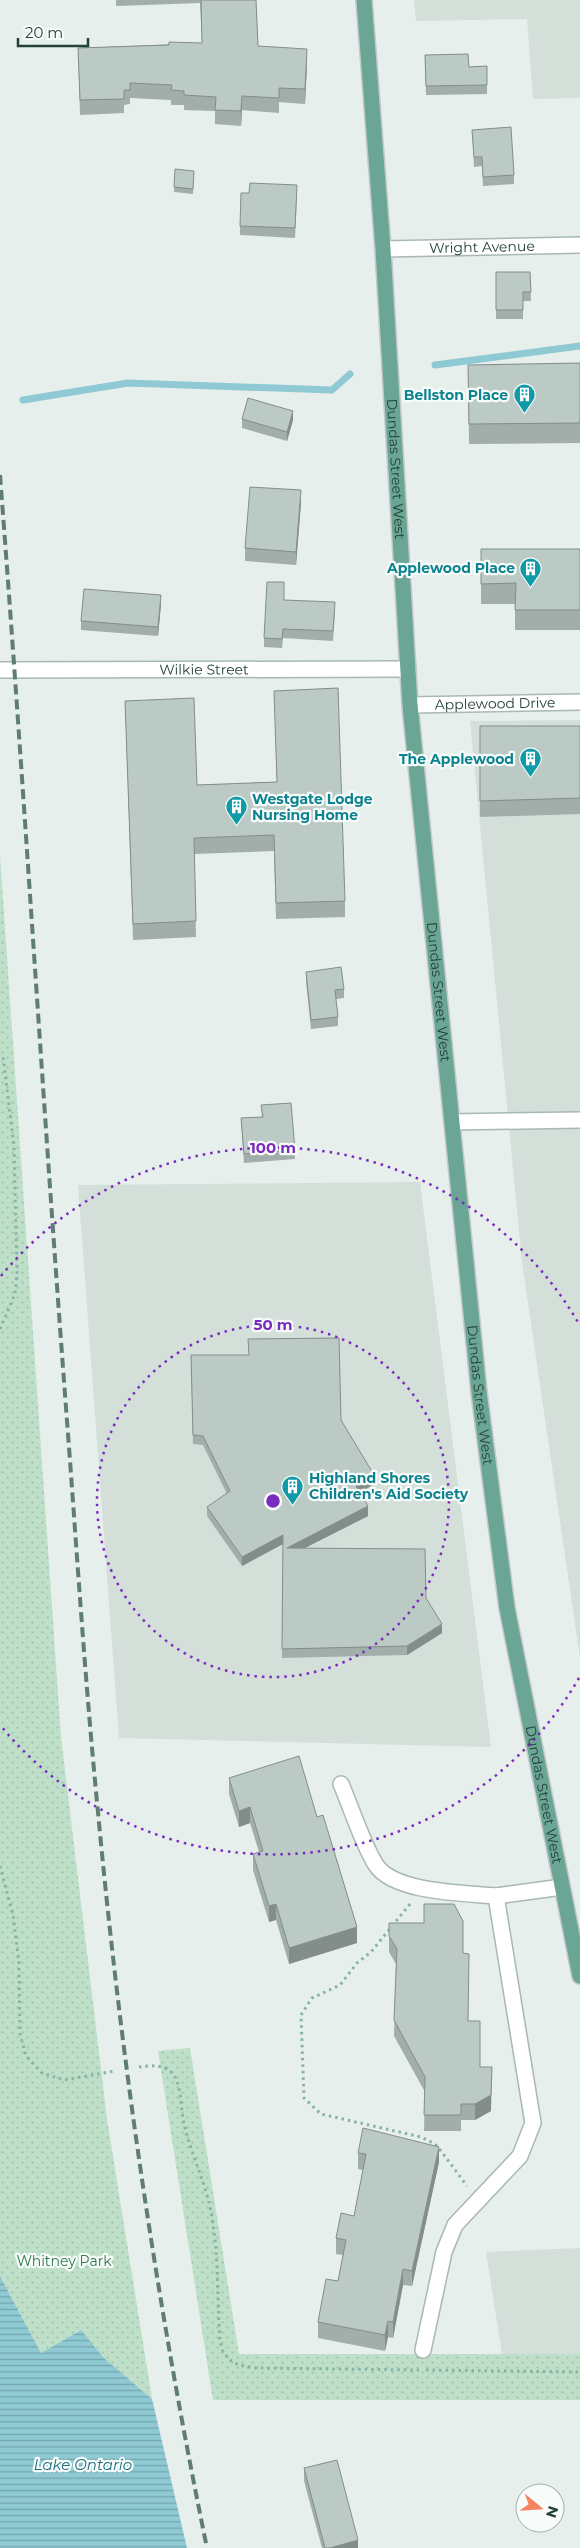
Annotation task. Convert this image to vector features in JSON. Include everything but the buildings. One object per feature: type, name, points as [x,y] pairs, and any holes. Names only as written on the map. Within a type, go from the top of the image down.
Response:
[{"type":"main road","name":"Dundas Street West","points":[[364,0],[383,249],[410,705],[479,1392],[507,1608],[562,1887],[577,1948],[580,1976]]},
{"type":"street","name":"Wright Avenue","points":[[383,249],[580,244]]},
{"type":"street","name":"Wilkie Street","points":[[0,670],[408,670]]},
{"type":"street","name":"Applewood Drive","points":[[410,705],[580,702]]},
{"type":"street","points":[[452,1122],[580,1120]]},
{"type":"street","points":[[342,1784],[376,1866],[391,1880],[422,1888],[496,1896],[562,1887]]},
{"type":"street","points":[[422,2350],[444,2252],[455,2224],[520,2156],[533,2123],[496,1896]]},
{"type":"path","points":[[0,1329],[15,1294],[18,1274],[14,1146],[3,1056]]},
{"type":"path","points":[[0,1866],[13,1915],[19,1962],[20,2034],[26,2056],[42,2073],[64,2080],[114,2071]]},
{"type":"path","points":[[422,1888],[371,1952],[357,1963],[340,1985],[312,1998],[301,2015],[304,2098],[321,2114],[421,2137],[435,2144],[478,2202]]},
{"type":"path","points":[[139,2067],[162,2067],[170,2070],[178,2086],[188,2141],[202,2176],[211,2212],[217,2258],[220,2341],[223,2352],[230,2360],[239,2365],[274,2369],[580,2372]]},
{"type":"shaded area","points":[[414,0],[580,0],[580,98],[533,99],[527,19],[416,21]]},
{"type":"shaded area","points":[[580,720],[580,1658],[522,1262],[470,721]]},
{"type":"shaded area","points":[[420,1182],[491,1747],[119,1738],[78,1185]]},
{"type":"shaded area","points":[[580,2248],[580,2354],[502,2354],[486,2252]]},
{"type":"green space","name":"Whitney Park","points":[[0,856],[61,1737],[107,2119],[152,2399],[104,2358],[81,2330],[41,2353],[0,2276]]},
{"type":"green space","points":[[190,2048],[239,2354],[580,2354],[580,2400],[213,2400],[158,2051]]},
{"type":"water","name":"Lake Ontario","points":[[0,2276],[41,2353],[81,2330],[104,2358],[152,2399],[187,2548],[0,2548]]},
{"type":"waterway","points":[[435,365],[580,346]]},
{"type":"waterway","points":[[23,400],[128,383],[332,390],[350,374]]},
{"type":"railway","points":[[0,475],[82,1630],[107,1905],[142,2182],[172,2366],[207,2548]]},
{"type":"place","name":"Bellston Place","points":[[524,414]]},
{"type":"place","name":"Applewood Place","points":[[531,587]]},
{"type":"place","name":"The Applewood","points":[[530,778]]},
{"type":"place","name":"Westgate Lodge Nursing Home","points":[[236,826]]},
{"type":"place","name":"Highland Shores Children's Aid Society","points":[[293,1505]]}]
